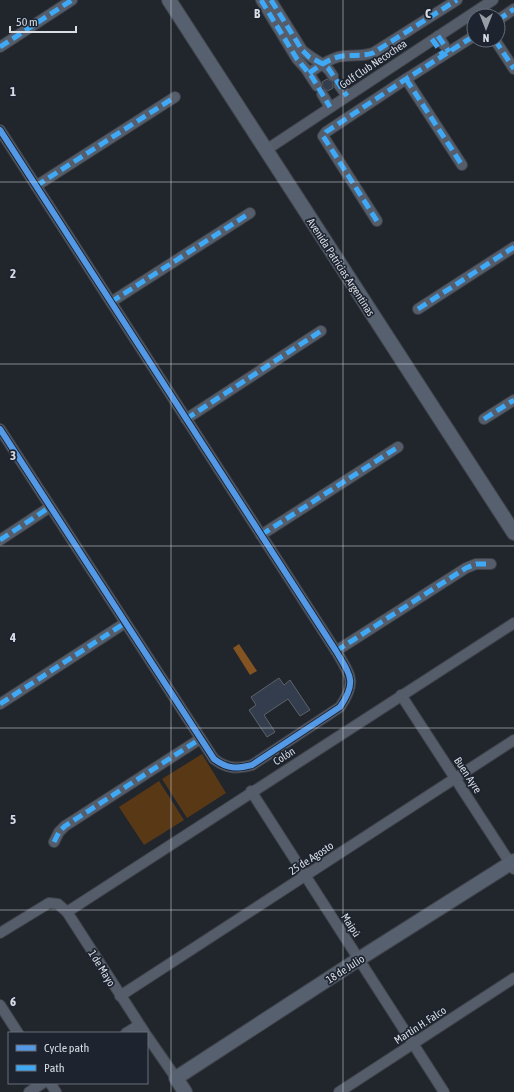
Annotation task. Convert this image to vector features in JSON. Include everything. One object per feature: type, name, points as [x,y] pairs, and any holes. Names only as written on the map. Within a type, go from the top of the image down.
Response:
[{"type":"street","points":[[0,47],[72,0]]},
{"type":"street","name":"Avenida Patricias Argentinas","points":[[169,0],[514,533]]},
{"type":"street","points":[[261,0],[297,59],[309,72],[330,107]]},
{"type":"street","points":[[271,0],[302,50],[309,57],[328,68],[333,76]]},
{"type":"street","points":[[309,72],[339,57],[360,56],[373,53],[457,0]]},
{"type":"street","name":"Golf Club Necochea","points":[[266,150],[493,0]]},
{"type":"street","points":[[435,37],[444,50]]},
{"type":"street","points":[[377,221],[323,136],[326,132],[406,79],[444,50],[466,40]]},
{"type":"street","points":[[500,48],[514,69]]},
{"type":"street","points":[[406,79],[462,165]]},
{"type":"street","points":[[339,85],[347,96]]},
{"type":"street","points":[[36,186],[176,97]]},
{"type":"street","points":[[0,130],[349,673],[351,685],[348,696],[340,707],[252,764],[241,768],[231,768],[214,759],[0,429]]},
{"type":"street","points":[[111,302],[250,213]]},
{"type":"street","points":[[418,309],[514,247]]},
{"type":"street","points":[[186,418],[321,331]]},
{"type":"street","points":[[484,419],[514,400]]},
{"type":"street","points":[[261,535],[398,447]]},
{"type":"street","points":[[0,540],[50,507]]},
{"type":"street","points":[[336,651],[466,568],[476,564],[491,564]]},
{"type":"street","name":"Colón","points":[[67,912],[514,622]]},
{"type":"street","points":[[0,704],[125,623]]},
{"type":"street","name":"Buen Ayre","points":[[401,695],[513,864]]},
{"type":"street","points":[[54,842],[59,832],[65,826],[200,739]]},
{"type":"street","name":"25 de Agosto","points":[[120,996],[514,740]]},
{"type":"street","name":"Maipú","points":[[251,792],[444,1092]]},
{"type":"street","name":"18 de Julio","points":[[176,1078],[359,959],[513,864]]},
{"type":"street","name":"1 de Mayo","points":[[0,933],[49,903],[58,904],[67,912],[142,1029]]},
{"type":"street","name":"Martín H. Falco","points":[[339,1092],[514,978]]},
{"type":"street","points":[[0,1005],[17,1032]]},
{"type":"street","points":[[130,1032],[142,1029]]},
{"type":"street","points":[[148,1037],[185,1092]]},
{"type":"street","points":[[28,1092],[41,1084]]},
{"type":"shaded area","points":[[239,644],[257,671],[250,675],[233,648]]},
{"type":"shaded area","points":[[202,754],[226,793],[187,818],[162,779]]},
{"type":"shaded area","points":[[159,781],[184,820],[144,845],[119,807]]},
{"type":"building","points":[[327,79],[333,82],[333,88],[328,91],[323,88],[322,82]]},
{"type":"building","points":[[279,678],[284,685],[290,680],[310,710],[300,716],[288,699],[264,715],[275,732],[267,737],[249,710],[256,705],[251,697]]},
{"type":"marked path","points":[[0,47],[72,0]]},
{"type":"marked path","points":[[261,0],[297,59],[312,77],[330,107]]},
{"type":"marked path","points":[[271,0],[302,50],[309,57],[328,68],[347,96]]},
{"type":"marked path","points":[[309,73],[334,58],[373,53],[457,0]]},
{"type":"marked path","points":[[506,14],[514,9]]},
{"type":"marked path","points":[[438,36],[449,52]]},
{"type":"marked path","points":[[432,39],[443,55]]},
{"type":"marked path","points":[[377,221],[323,136],[326,132],[466,41]]},
{"type":"marked path","points":[[500,48],[514,69]]},
{"type":"marked path","points":[[406,79],[462,165]]},
{"type":"marked path","points":[[36,186],[175,97]]},
{"type":"marked path","points":[[111,302],[250,213]]},
{"type":"marked path","points":[[418,309],[514,247]]},
{"type":"marked path","points":[[186,419],[321,331]]},
{"type":"marked path","points":[[484,419],[514,400]]},
{"type":"marked path","points":[[261,535],[398,447]]},
{"type":"marked path","points":[[0,540],[50,507]]},
{"type":"marked path","points":[[336,651],[466,568],[476,564],[491,564]]},
{"type":"marked path","points":[[0,704],[125,623]]},
{"type":"marked path","points":[[54,842],[59,832],[65,826],[200,739]]},
{"type":"cycle path","points":[[0,130],[341,660],[348,673],[350,685],[349,691],[340,707],[252,765],[232,767],[223,765],[214,759],[0,429]]}]
